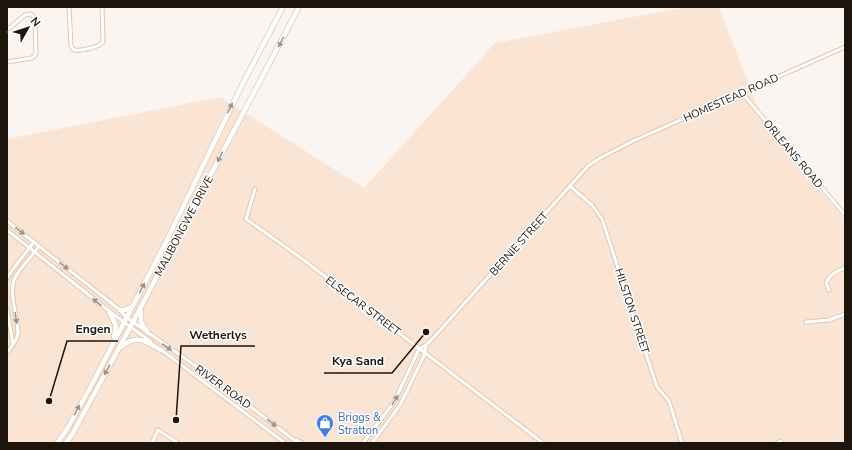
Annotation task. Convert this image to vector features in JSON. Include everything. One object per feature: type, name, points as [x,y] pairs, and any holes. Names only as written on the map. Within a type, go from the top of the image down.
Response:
[{"type":"main road","name":"MALIBONGWE DRIVE","points":[[57,443],[91,386],[166,242],[243,83],[283,7]]},
{"type":"main road","name":"MALIBONGWE DRIVE","points":[[66,443],[73,433],[132,325],[160,268],[299,7]]},
{"type":"main road","points":[[120,310],[125,310],[132,306]]},
{"type":"main road","points":[[142,306],[140,320],[148,333]]},
{"type":"main road","points":[[109,311],[116,326],[111,347]]},
{"type":"main road","points":[[118,350],[130,340],[138,339],[143,340],[161,350]]},
{"type":"street","points":[[69,7],[71,46],[72,49],[77,50],[98,46],[103,42],[102,7]]},
{"type":"street","points":[[7,30],[27,14],[31,14],[35,18],[37,50],[35,56],[32,58],[7,62]]},
{"type":"street","name":"HOMESTEAD ROAD","points":[[617,149],[845,46]]},
{"type":"street","name":"ORLEANS ROAD","points":[[742,93],[845,215]]},
{"type":"street","name":"BERNIE STREET","points":[[419,349],[426,345],[528,235],[588,166],[617,149]]},
{"type":"street","name":"HILSTON STREET","points":[[570,186],[592,205],[602,218],[656,385],[669,401],[682,443]]},
{"type":"street","name":"ELSECAR STREET","points":[[255,189],[246,219],[301,258],[543,443]]},
{"type":"street","name":"RIVER ROAD","points":[[7,221],[120,310],[125,320]]},
{"type":"street","name":"RIVER ROAD","points":[[7,230],[109,311],[132,325],[161,350],[285,443]]},
{"type":"street","points":[[7,278],[34,242]]},
{"type":"street","points":[[7,353],[17,337],[18,330],[12,291],[13,283],[18,272],[39,246]]},
{"type":"street","points":[[829,290],[826,283],[828,278],[834,273],[845,268]]},
{"type":"street","points":[[7,309],[13,344]]},
{"type":"street","points":[[806,322],[829,320],[845,314]]},
{"type":"street","name":"RIVER ROAD","points":[[132,325],[148,333],[298,443]]},
{"type":"street","points":[[372,443],[400,405],[425,353],[426,345]]},
{"type":"street","points":[[363,443],[394,402],[419,349]]},
{"type":"street","points":[[152,443],[158,430],[178,443]]},
{"type":"street","points":[[292,439],[302,443]]},
{"type":"street","points":[[777,443],[781,441]]},
{"type":"shaded area","points":[[686,7],[719,7],[764,124],[845,220],[845,443],[7,443],[7,139],[220,97],[364,188],[495,43]]},
{"type":"place","name":"Kya Sand","points":[[426,332]]},
{"type":"place","name":"Engen","points":[[49,401]]},
{"type":"place","name":"Wetherlys","points":[[176,420]]},
{"type":"place","name":"Briggs & Stratton","points":[[325,438]]}]
